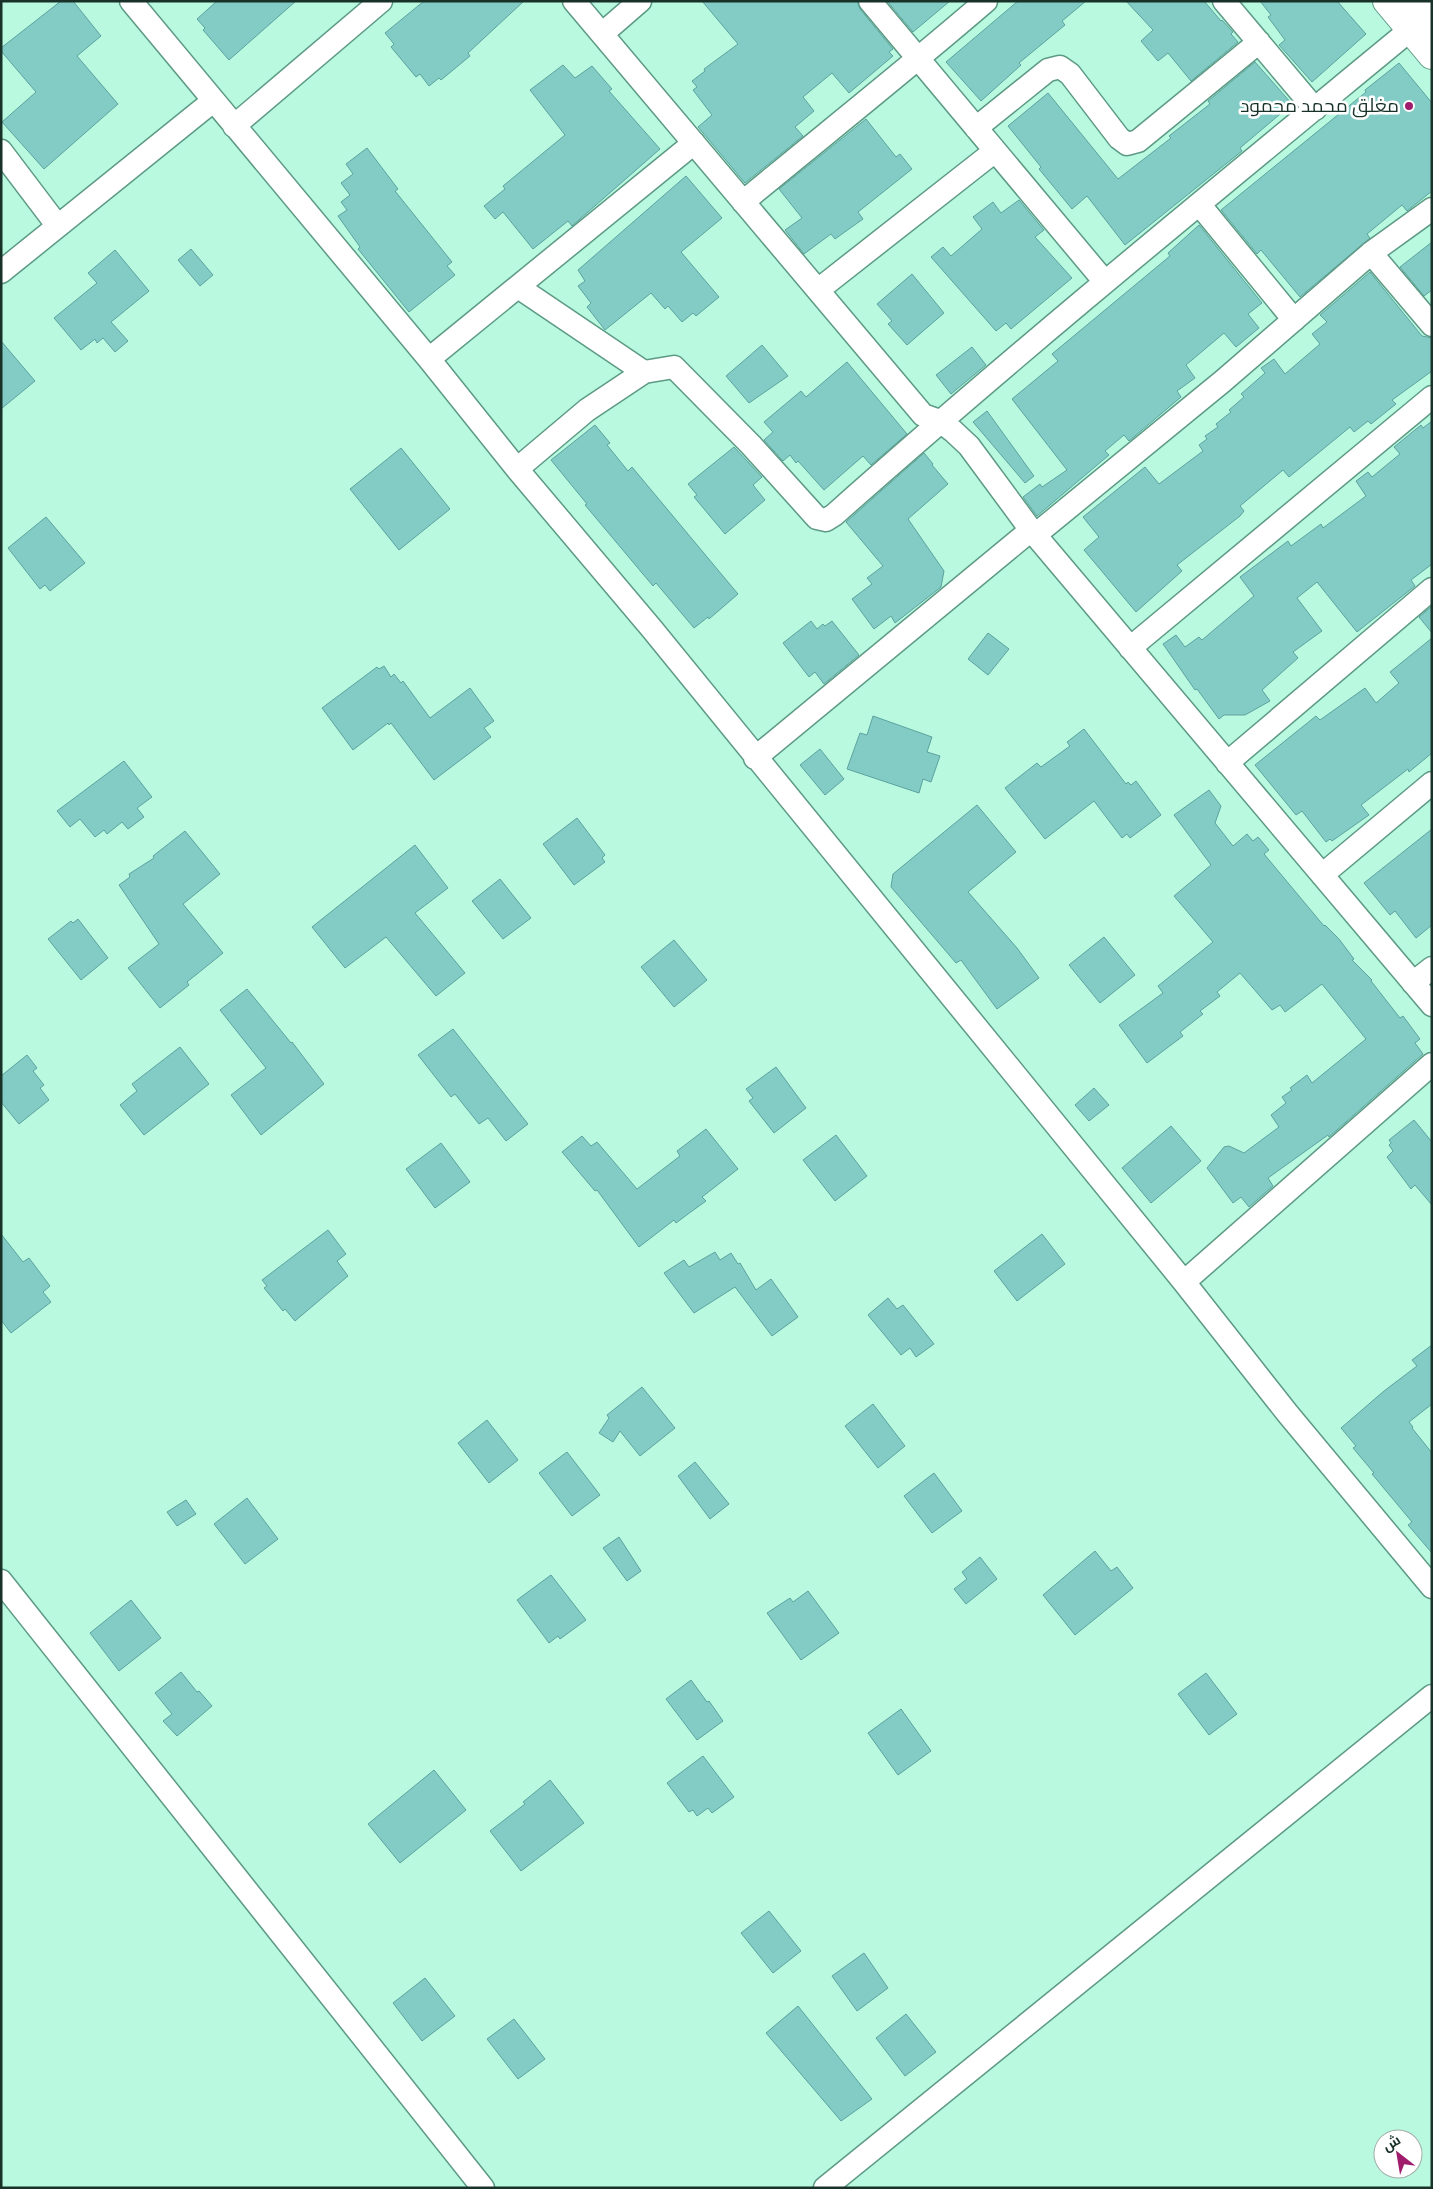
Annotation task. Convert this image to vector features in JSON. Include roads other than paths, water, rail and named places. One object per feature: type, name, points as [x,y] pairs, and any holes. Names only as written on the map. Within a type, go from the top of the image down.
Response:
[{"type":"street","points":[[131,1],[652,629],[1184,1282],[1288,1414],[1432,1587]]},
{"type":"street","points":[[234,126],[381,1]]},
{"type":"street","points":[[574,1],[923,415],[940,421],[953,430],[969,446],[1033,533],[1432,1005]]},
{"type":"street","points":[[602,34],[640,1]]},
{"type":"street","points":[[870,1],[1106,282]]},
{"type":"street","points":[[743,202],[845,117],[919,59],[986,1]]},
{"type":"street","points":[[1224,1],[1314,109]]},
{"type":"street","points":[[1387,1],[1421,27]]},
{"type":"street","points":[[1412,1],[1432,55]]},
{"type":"street","points":[[518,469],[587,410],[644,372],[674,367],[750,445],[817,518],[826,520],[940,421],[1199,204],[1314,109],[1421,27]]},
{"type":"street","points":[[976,128],[1048,70],[1060,67],[1070,74],[1119,138],[1127,144],[1138,141],[1259,42]]},
{"type":"street","points":[[1,272],[213,101]]},
{"type":"street","points":[[429,359],[694,143]]},
{"type":"street","points":[[818,290],[995,150]]},
{"type":"street","points":[[1,151],[57,225]]},
{"type":"street","points":[[1199,204],[1294,320]]},
{"type":"street","points":[[756,758],[1294,320],[1371,253],[1432,209]]},
{"type":"street","points":[[1371,253],[1432,325]]},
{"type":"street","points":[[518,287],[644,372]]},
{"type":"street","points":[[1130,648],[1432,397]]},
{"type":"street","points":[[1227,763],[1432,589]]},
{"type":"street","points":[[1322,875],[1432,783]]},
{"type":"street","points":[[1413,982],[1432,968]]},
{"type":"street","points":[[1184,1282],[1432,1064]]},
{"type":"street","points":[[1,1582],[483,2188]]},
{"type":"street","points":[[825,2188],[1432,1696]]},
{"type":"place","name":"مغلق محمد محمود","points":[[1409,106]]}]
